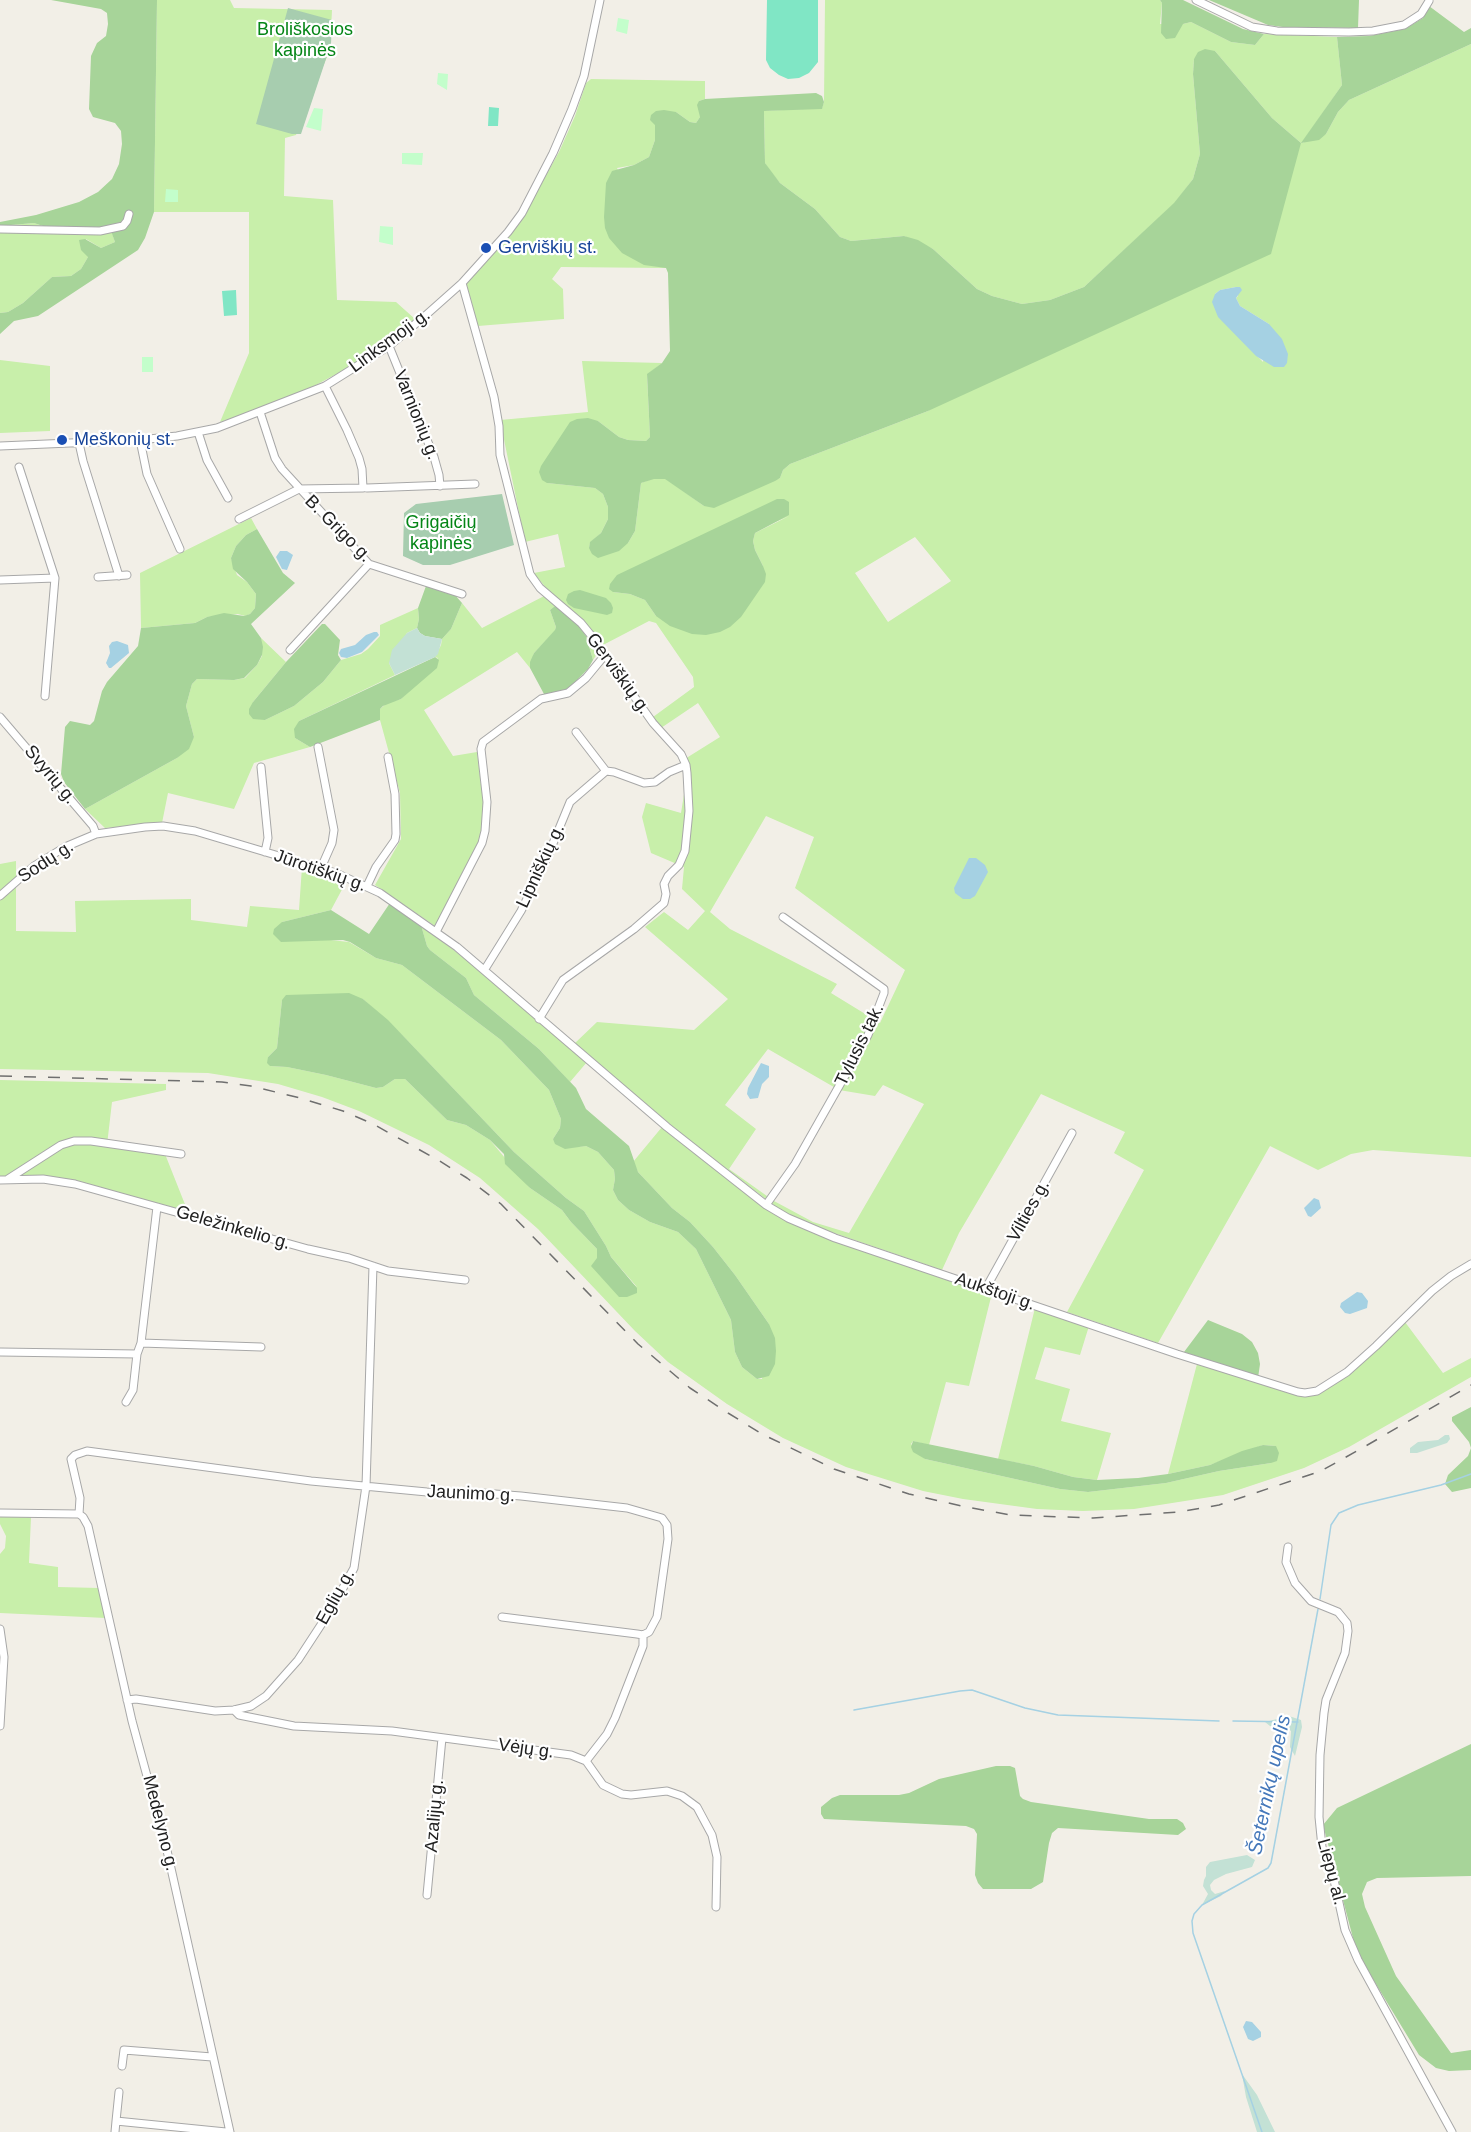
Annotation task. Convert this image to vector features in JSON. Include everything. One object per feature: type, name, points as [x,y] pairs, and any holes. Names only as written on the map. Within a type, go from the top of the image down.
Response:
[{"type":"street","name":"Linksmoji g.","points":[[0,446],[140,440],[198,432],[235,422],[325,386],[389,346],[462,283],[522,213],[553,153],[572,109],[584,76],[600,0]]},
{"type":"street","points":[[1196,0],[1252,27],[1277,31],[1373,31],[1404,25],[1421,14],[1429,1]]},
{"type":"street","points":[[0,229],[100,231],[123,226],[129,214]]},
{"type":"street","name":"Gerviškių g.","points":[[462,283],[498,416],[503,481],[530,574],[540,588],[581,623],[687,765]]},
{"type":"street","name":"Varnionių g.","points":[[389,346],[434,457],[440,486]]},
{"type":"street","points":[[325,386],[359,458],[365,488]]},
{"type":"street","name":"B. Grigo g.","points":[[260,412],[275,458],[299,489],[369,564],[462,594]]},
{"type":"street","points":[[198,432],[207,459],[228,498]]},
{"type":"street","points":[[140,440],[147,474],[180,549]]},
{"type":"street","points":[[79,443],[83,461],[123,575],[98,577]]},
{"type":"street","points":[[19,467],[55,578],[45,696]]},
{"type":"street","points":[[239,519],[299,489],[475,484]]},
{"type":"street","points":[[290,650],[369,564]]},
{"type":"street","points":[[0,580],[55,578]]},
{"type":"street","points":[[436,932],[482,843],[485,831],[487,802],[481,748],[483,742],[541,699],[568,693],[586,678],[605,655]]},
{"type":"street","name":"Svyrių g.","points":[[0,717],[93,826],[96,834]]},
{"type":"street","points":[[539,1019],[563,980],[634,929],[664,903],[666,880],[679,865],[685,851],[689,811],[687,765],[669,772],[655,782],[644,783],[606,771],[576,732]]},
{"type":"street","points":[[318,747],[334,830],[332,843],[321,868]]},
{"type":"street","points":[[367,886],[396,834],[397,814],[388,757]]},
{"type":"street","points":[[261,766],[268,838],[265,852]]},
{"type":"street","name":"Lipniškių g.","points":[[484,969],[520,911],[547,858],[570,802],[606,771]]},
{"type":"street","name":"Jūrotiškių g.","points":[[96,834],[145,826],[175,827],[321,868],[367,886],[397,904],[484,969],[539,1019]]},
{"type":"street","name":"Sodų g.","points":[[0,896],[41,862],[65,847],[96,834]]},
{"type":"street","name":"Tylusis tak.","points":[[766,1205],[795,1164],[868,1035],[884,993],[884,989],[783,916]]},
{"type":"street","name":"Aukštoji g.","points":[[539,1019],[667,1127],[766,1205],[788,1218],[816,1231],[1263,1382],[1305,1393],[1324,1388],[1377,1346],[1432,1291],[1471,1264]]},
{"type":"street","name":"Vilties g.","points":[[986,1288],[1072,1133]]},
{"type":"street","points":[[4,1180],[62,1145],[74,1141],[91,1141],[181,1154]]},
{"type":"street","name":"Geležinkelio g.","points":[[4,1180],[43,1179],[75,1184],[388,1271],[465,1280]]},
{"type":"street","points":[[126,1402],[133,1390],[137,1354],[141,1342],[157,1207]]},
{"type":"street","name":"Eglių g.","points":[[128,1700],[215,1711],[251,1706],[266,1696],[298,1660],[332,1608],[354,1568],[366,1486],[373,1266]]},
{"type":"street","points":[[141,1342],[261,1347]]},
{"type":"street","points":[[0,1352],[137,1354]]},
{"type":"street","name":"Jaunimo g.","points":[[81,1515],[80,1498],[71,1459],[87,1450],[311,1481],[427,1492],[482,1493],[554,1499],[627,1508],[662,1518],[668,1525],[657,1617],[654,1627],[644,1635]]},
{"type":"street","points":[[0,1513],[81,1515]]},
{"type":"street","name":"Medelyno g.","points":[[81,1515],[90,1535],[128,1700],[166,1846],[228,2132]]},
{"type":"street","name":"Liepų al.","points":[[1288,1547],[1286,1562],[1295,1582],[1311,1601],[1338,1612],[1347,1623],[1348,1631],[1345,1653],[1326,1700],[1324,1713],[1320,1755],[1319,1817],[1322,1847],[1334,1880],[1346,1930],[1358,1960],[1452,2132]]},
{"type":"street","points":[[502,1617],[644,1635],[639,1657],[615,1718],[607,1734],[586,1761],[599,1781],[612,1791],[631,1795],[667,1791],[682,1796],[697,1807],[708,1824],[715,1844],[716,1907]]},
{"type":"street","points":[[0,1629],[4,1658],[0,1726]]},
{"type":"street","name":"Vėjų g.","points":[[234,1710],[235,1713],[248,1717],[294,1726],[392,1731],[571,1755],[586,1761]]},
{"type":"street","name":"Azalijų g.","points":[[427,1895],[442,1738]]},
{"type":"street","points":[[122,2066],[124,2050],[212,2057]]},
{"type":"street","points":[[115,2132],[119,2092]]},
{"type":"street","points":[[116,2121],[228,2132]]},
{"type":"green space","points":[[51,0],[157,0],[154,212],[138,250],[38,316],[14,321],[0,334],[0,313],[8,312],[23,303],[52,277],[71,276],[81,269],[88,257],[81,250],[79,240],[85,239],[101,248],[115,242],[111,231],[49,228],[34,223],[0,226],[0,222],[36,215],[79,202],[98,192],[112,179],[119,164],[121,131],[115,123],[93,117],[89,109],[91,56],[97,43],[106,36],[107,13],[101,9]]},
{"type":"green space","points":[[157,0],[230,0],[234,8],[332,10],[330,49],[296,135],[285,138],[284,196],[333,200],[337,300],[396,302],[415,319],[379,347],[316,385],[249,413],[220,422],[249,353],[249,212],[154,212]]},
{"type":"green space","points":[[767,0],[818,0],[818,62],[809,73],[799,78],[788,79],[779,75],[770,68],[766,60]]},
{"type":"green space","points":[[825,0],[1160,0],[1162,3],[1160,24],[1191,22],[1231,42],[1255,45],[1264,34],[1337,37],[1342,85],[1302,143],[1326,134],[1338,112],[1349,100],[1471,44],[1471,1157],[1373,1150],[1351,1154],[1318,1170],[1270,1146],[1158,1343],[1067,1312],[1144,1170],[1114,1153],[1125,1132],[1041,1094],[959,1233],[942,1270],[808,1224],[779,1209],[700,1149],[574,1044],[597,1022],[694,1030],[728,999],[645,927],[664,912],[688,930],[705,911],[682,889],[684,867],[651,853],[642,817],[646,803],[681,813],[685,788],[684,769],[680,762],[720,737],[698,703],[661,728],[653,717],[694,687],[693,677],[656,623],[649,621],[603,645],[593,660],[586,636],[560,607],[555,606],[550,610],[556,627],[555,631],[534,653],[530,668],[517,652],[424,710],[453,756],[477,752],[485,817],[479,844],[435,926],[375,885],[401,839],[400,793],[380,720],[380,709],[387,703],[401,699],[438,658],[435,657],[442,639],[451,629],[462,603],[482,628],[550,593],[534,573],[565,567],[558,534],[525,542],[500,420],[588,412],[582,361],[662,363],[647,375],[650,437],[646,441],[628,440],[619,437],[598,421],[547,483],[595,488],[603,494],[608,507],[608,519],[601,533],[590,543],[589,548],[628,543],[635,531],[641,483],[654,478],[665,478],[704,506],[780,478],[783,470],[790,464],[928,411],[1301,143],[1272,118],[1215,51],[1194,59],[1193,74],[1200,154],[1193,179],[1175,203],[1084,287],[1050,300],[1022,304],[992,296],[977,289],[933,249],[904,236],[851,241],[840,237],[815,209],[780,183],[765,163],[764,111],[822,108],[824,102]],"holes":[[[1236,287],[1238,296],[1236,298],[1240,306],[1269,324],[1263,362],[1244,342],[1215,294],[1220,290]],[[789,516],[755,533],[753,541],[755,550],[763,566],[656,616],[645,600],[630,594],[613,592]],[[915,537],[951,581],[888,622],[855,573]],[[766,816],[814,837],[795,888],[905,970],[880,1023],[831,993],[837,984],[730,929],[710,912]],[[768,1049],[839,1090],[875,1096],[883,1085],[924,1104],[849,1233],[813,1222],[774,1201],[729,1169],[756,1129],[725,1105]]]},
{"type":"green space","points":[[1160,0],[1183,0],[1243,29],[1264,34],[1255,45],[1231,42],[1191,22],[1183,24],[1175,38],[1166,39],[1161,33],[1162,3]]},
{"type":"green space","points":[[1209,0],[1359,0],[1358,28],[1268,25]]},
{"type":"green space","points":[[1429,6],[1464,32],[1471,28],[1471,44],[1349,100],[1338,112],[1326,134],[1319,140],[1301,143],[1342,85],[1337,37],[1369,36],[1405,29],[1423,18]]},
{"type":"green space","name":"Broliškosios kapinės","points":[[288,8],[332,20],[331,44],[301,134],[292,134],[256,124]]},
{"type":"green space","points":[[618,18],[629,20],[627,34],[616,31]]},
{"type":"green space","points":[[1205,49],[1215,51],[1272,118],[1301,143],[1271,254],[928,411],[790,464],[775,481],[714,508],[704,506],[665,479],[654,479],[641,483],[635,531],[628,543],[619,551],[598,558],[589,548],[590,542],[601,533],[608,519],[608,507],[603,494],[595,488],[547,483],[542,480],[539,472],[541,466],[570,422],[577,419],[588,418],[598,421],[619,437],[628,440],[646,441],[650,437],[647,374],[662,363],[670,351],[668,273],[666,268],[644,265],[622,253],[609,238],[604,217],[606,183],[612,171],[634,165],[649,157],[655,140],[655,125],[650,120],[651,115],[656,111],[676,112],[690,122],[696,123],[700,117],[697,105],[699,101],[705,99],[816,93],[822,96],[824,102],[822,109],[764,111],[765,163],[780,183],[815,209],[840,237],[851,241],[904,236],[918,240],[933,249],[977,289],[992,296],[1022,304],[1050,300],[1084,287],[1174,203],[1193,179],[1200,154],[1193,74],[1194,59],[1198,52]]},
{"type":"green space","points":[[438,73],[448,74],[447,90],[437,84]]},
{"type":"green space","points":[[591,79],[705,81],[705,99],[699,101],[700,117],[696,123],[690,122],[676,112],[655,125],[655,140],[649,157],[634,165],[617,168],[666,268],[561,267],[552,279],[563,289],[564,319],[478,326],[466,282],[520,222],[559,152],[586,83]]},
{"type":"green space","points":[[489,107],[499,108],[498,126],[488,126]]},
{"type":"green space","points":[[314,108],[323,109],[321,131],[306,127]]},
{"type":"green space","points":[[402,153],[423,153],[422,165],[402,164]]},
{"type":"green space","points":[[166,189],[178,190],[178,202],[165,202]]},
{"type":"green space","points":[[34,223],[49,228],[111,230],[115,242],[101,248],[86,239],[88,257],[81,269],[71,276],[52,277],[23,303],[8,312],[0,313],[0,226]]},
{"type":"green space","points":[[380,226],[393,227],[393,245],[379,242]]},
{"type":"green space","points":[[236,290],[237,315],[224,316],[222,291]]},
{"type":"green space","points":[[142,357],[153,357],[153,372],[142,372]]},
{"type":"green space","points":[[0,360],[50,366],[50,431],[0,433]]},
{"type":"green space","name":"Grigaičių kapinės","points":[[502,494],[514,545],[450,565],[423,565],[403,556],[404,513],[416,504]]},
{"type":"green space","points":[[777,499],[789,502],[789,515],[755,533],[753,541],[766,574],[765,582],[741,617],[730,627],[706,635],[692,634],[670,626],[656,616],[645,600],[609,589],[617,575]]},
{"type":"green space","points":[[251,518],[257,529],[246,535],[236,546],[231,558],[237,575],[247,582],[256,594],[255,608],[250,614],[207,617],[195,623],[141,628],[140,573]]},
{"type":"green space","points":[[257,529],[283,573],[295,583],[251,624],[261,638],[263,647],[257,665],[244,678],[197,679],[192,684],[186,706],[194,737],[189,749],[85,809],[64,782],[61,774],[65,727],[70,721],[90,725],[94,721],[102,691],[138,646],[141,628],[195,623],[224,613],[244,616],[250,614],[255,608],[256,594],[233,569],[231,558],[236,546],[246,535]]},
{"type":"green space","points":[[426,586],[454,594],[462,603],[451,629],[442,639],[425,636],[417,628],[418,608]]},
{"type":"green space","points":[[580,590],[606,598],[613,608],[612,613],[607,615],[574,608],[568,604],[566,600],[568,594]]},
{"type":"green space","points":[[555,606],[560,607],[579,626],[586,636],[593,660],[588,669],[569,688],[549,695],[544,694],[530,668],[530,662],[534,653],[555,630],[550,610]]},
{"type":"green space","points":[[418,608],[417,628],[407,633],[389,663],[395,675],[299,721],[295,738],[310,747],[254,763],[234,809],[168,793],[162,823],[105,828],[85,809],[177,758],[194,737],[186,706],[192,684],[197,679],[245,678],[262,656],[261,638],[286,662],[253,702],[265,720],[294,706],[323,682],[341,660],[361,654],[368,649],[380,636],[380,625]]},
{"type":"green space","points":[[322,624],[325,624],[340,640],[338,655],[341,660],[323,682],[294,706],[265,720],[253,719],[249,714],[249,709],[253,702]]},
{"type":"green space","points":[[417,628],[425,636],[442,639],[438,654],[395,675],[389,663],[392,650],[407,633]]},
{"type":"green space","points":[[435,657],[439,660],[437,668],[401,699],[383,706],[380,709],[380,720],[310,747],[295,738],[294,729],[299,721]]},
{"type":"green space","points":[[16,861],[16,877],[0,892],[0,864]]},
{"type":"green space","points":[[302,867],[346,882],[331,910],[282,922],[330,940],[349,942],[376,958],[402,965],[501,1040],[549,1090],[561,1119],[560,1128],[553,1139],[565,1148],[586,1146],[598,1152],[614,1170],[613,1190],[618,1200],[629,1210],[650,1222],[678,1232],[696,1249],[731,1320],[735,1352],[742,1367],[757,1379],[762,1379],[769,1324],[713,1247],[638,1172],[633,1162],[662,1127],[781,1218],[810,1231],[992,1293],[969,1386],[946,1382],[929,1445],[913,1441],[911,1444],[925,1459],[1060,1489],[1088,1492],[1166,1483],[1219,1471],[1271,1463],[1276,1446],[1263,1445],[1210,1465],[1168,1474],[1197,1364],[1303,1396],[1316,1395],[1364,1362],[1405,1322],[1443,1373],[1471,1358],[1471,1377],[1349,1447],[1304,1468],[1223,1495],[1134,1509],[1083,1511],[1037,1509],[923,1491],[846,1467],[783,1438],[727,1404],[668,1362],[635,1331],[538,1229],[480,1178],[429,1145],[359,1111],[278,1084],[208,1073],[0,1069],[0,900],[16,886],[16,931],[76,932],[75,901],[191,899],[191,920],[247,927],[250,906],[299,910]],"holes":[[[363,999],[404,1037],[514,1152],[584,1211],[611,1257],[637,1287],[597,1258],[597,1249],[562,1210],[530,1188],[490,1140],[466,1125],[447,1120],[404,1078],[395,1079],[383,1087],[376,1088],[326,1075],[270,1066],[268,1057],[277,1048],[282,1000]]]},
{"type":"green space","points":[[390,903],[421,925],[430,950],[466,978],[474,995],[539,1049],[576,1088],[586,1109],[629,1146],[638,1172],[713,1247],[769,1324],[775,1338],[776,1351],[775,1364],[769,1376],[757,1379],[742,1367],[735,1352],[731,1320],[696,1249],[678,1232],[650,1222],[629,1210],[618,1200],[613,1190],[614,1170],[598,1152],[586,1146],[565,1149],[555,1144],[553,1139],[560,1128],[561,1119],[549,1090],[501,1040],[402,965],[376,958],[343,940],[281,942],[273,934],[274,929],[282,922],[331,910],[369,934]]},
{"type":"green space","points":[[421,925],[481,971],[587,1062],[570,1082],[539,1049],[474,995],[466,978],[430,950]]},
{"type":"green space","points":[[349,993],[363,999],[388,1020],[514,1152],[584,1211],[611,1257],[637,1288],[637,1293],[619,1297],[591,1266],[597,1258],[597,1249],[562,1210],[530,1188],[505,1164],[504,1154],[490,1140],[466,1125],[447,1120],[405,1079],[395,1079],[383,1087],[376,1088],[326,1075],[270,1066],[267,1063],[268,1057],[277,1048],[282,1000],[286,995]]},
{"type":"green space","points":[[0,1080],[166,1084],[166,1090],[112,1102],[107,1145],[165,1154],[188,1212],[41,1176],[0,1177]]},
{"type":"green space","points":[[1035,1308],[1089,1326],[1080,1355],[1045,1347],[1035,1379],[1070,1389],[1061,1421],[1111,1433],[1097,1480],[1073,1477],[998,1459]]},
{"type":"green space","points":[[1208,1320],[1242,1334],[1252,1342],[1258,1353],[1260,1364],[1258,1378],[1184,1352]]},
{"type":"green space","points":[[1471,1407],[1471,1448],[1469,1442],[1452,1421],[1452,1417]]},
{"type":"green space","points":[[1449,1435],[1450,1439],[1447,1443],[1417,1453],[1410,1453],[1410,1448],[1418,1442],[1438,1440]]},
{"type":"green space","points":[[913,1441],[1034,1466],[1073,1477],[1097,1480],[1168,1474],[1210,1465],[1242,1451],[1263,1445],[1276,1446],[1279,1453],[1277,1461],[1271,1463],[1219,1471],[1166,1483],[1088,1492],[1060,1489],[925,1459],[913,1452],[911,1447]]},
{"type":"green space","points":[[1471,1448],[1471,1488],[1452,1492],[1445,1484],[1448,1475],[1468,1456]]},
{"type":"green space","points":[[0,1517],[31,1517],[29,1563],[58,1567],[58,1587],[99,1588],[106,1618],[0,1613],[0,1554],[5,1548],[6,1536],[0,1524]]},
{"type":"green space","points":[[1289,1716],[1301,1720],[1302,1727],[1295,1756],[1290,1747],[1291,1731],[1285,1727],[1270,1726],[1265,1722]]},
{"type":"green space","points":[[1471,1744],[1471,1876],[1377,1878],[1367,1882],[1362,1894],[1365,1907],[1396,1976],[1451,2053],[1471,2050],[1471,2070],[1449,2071],[1436,2068],[1419,2055],[1357,1953],[1323,1825],[1337,1808]]},
{"type":"green space","points":[[996,1766],[1015,1768],[1020,1796],[1031,1802],[1149,1819],[1177,1819],[1186,1829],[1178,1835],[1058,1828],[1052,1833],[1049,1843],[1043,1882],[1031,1889],[983,1889],[975,1875],[977,1834],[974,1829],[966,1826],[824,1819],[821,1814],[821,1807],[840,1795],[899,1795],[909,1793],[939,1779]]},
{"type":"green space","points":[[1247,1855],[1255,1860],[1252,1867],[1214,1880],[1210,1885],[1215,1894],[1225,1891],[1221,1896],[1202,1905],[1208,1894],[1203,1886],[1206,1867],[1210,1862]]},
{"type":"green space","points":[[1242,2074],[1257,2095],[1275,2132],[1257,2132],[1246,2097]]},
{"type":"water","points":[[1236,287],[1242,290],[1236,298],[1240,306],[1269,324],[1282,339],[1288,354],[1284,367],[1274,367],[1256,356],[1218,317],[1212,302],[1215,294],[1220,290]]},
{"type":"water","points":[[280,551],[287,551],[293,555],[287,570],[282,569],[276,557]]},
{"type":"water","points":[[374,632],[379,635],[362,652],[347,658],[341,657],[339,653],[341,649],[355,645],[366,635]]},
{"type":"water","points":[[117,641],[128,645],[129,653],[109,668],[106,663],[110,653],[109,646],[112,642]]},
{"type":"water","points":[[969,858],[976,858],[985,865],[988,872],[975,896],[963,899],[955,893],[954,888]]},
{"type":"water","points":[[761,1063],[769,1066],[769,1077],[762,1084],[758,1098],[750,1099],[747,1094],[748,1088]]},
{"type":"water","points":[[1314,1198],[1319,1200],[1321,1208],[1311,1217],[1304,1208]]},
{"type":"water","points":[[1357,1292],[1362,1293],[1368,1301],[1367,1308],[1350,1314],[1345,1313],[1340,1307],[1341,1303]]},
{"type":"water","points":[[1246,2021],[1252,2022],[1261,2032],[1261,2037],[1253,2041],[1248,2039],[1243,2027]]},
{"type":"waterway","name":"Šeternikų upelis","points":[[1320,1599],[1331,1525],[1339,1513],[1358,1505],[1441,1485],[1471,1474]]},
{"type":"waterway","name":"Šeternikų upelis","points":[[1262,2132],[1193,1933],[1192,1921],[1194,1914],[1202,1905],[1268,1868],[1271,1863],[1318,1609]]},
{"type":"waterway","points":[[854,1710],[972,1690],[1025,1708],[1058,1715],[1219,1721]]},
{"type":"waterway","points":[[1233,1721],[1298,1722]]},
{"type":"railway","points":[[0,1076],[222,1082],[251,1086],[300,1098],[343,1111],[373,1124],[467,1178],[501,1204],[638,1344],[690,1388],[728,1413],[762,1434],[834,1469],[909,1494],[966,1507],[1011,1515],[1093,1518],[1179,1512],[1219,1505],[1321,1471],[1471,1385]]},
{"type":"place","name":"Gerviškių st.","points":[[486,248]]},
{"type":"place","name":"Meškonių st.","points":[[62,440]]}]
